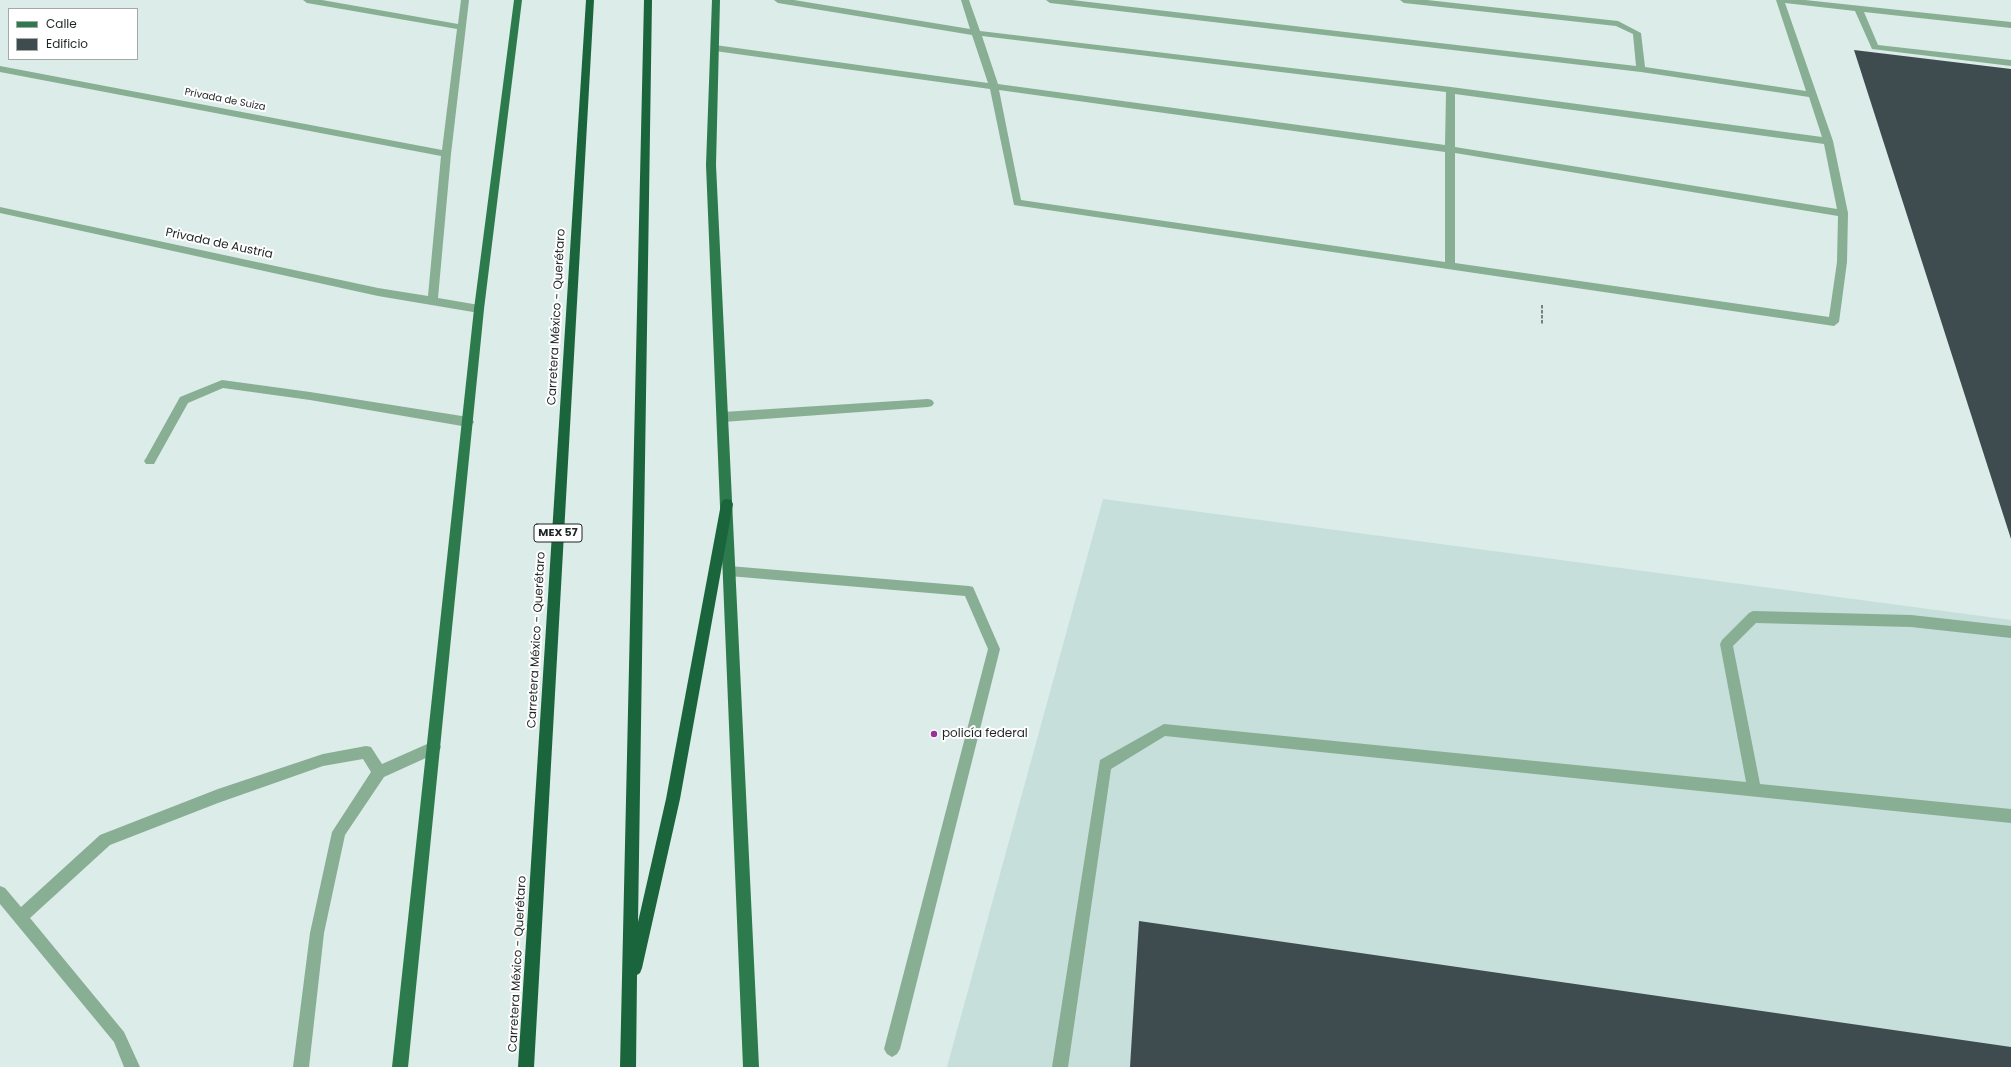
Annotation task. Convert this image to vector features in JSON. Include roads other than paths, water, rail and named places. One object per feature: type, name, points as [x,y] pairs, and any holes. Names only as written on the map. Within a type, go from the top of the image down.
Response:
[{"type":"highway","name":"Carretera México - Querétaro","points":[[526,1067],[590,0]]},
{"type":"highway","points":[[628,1067],[648,0]]},
{"type":"highway","points":[[629,992],[673,799],[727,504]]},
{"type":"main road","points":[[400,1067],[479,309],[518,0]]},
{"type":"main road","points":[[716,0],[711,165],[751,1067]]},
{"type":"street","points":[[307,0],[461,27]]},
{"type":"street","points":[[433,300],[446,154],[464,0]]},
{"type":"street","points":[[778,0],[976,33],[1451,90],[1828,141]]},
{"type":"street","points":[[965,0],[994,87],[1017,203],[1834,322],[1842,262],[1843,213],[1828,141],[1781,0],[2011,25]]},
{"type":"street","points":[[1050,0],[1641,69],[1813,95]]},
{"type":"street","points":[[1404,0],[1618,24],[1637,33],[1640,48],[1641,69]]},
{"type":"street","points":[[1858,8],[1875,47],[2011,63]]},
{"type":"street","points":[[715,48],[1449,149],[1843,213]]},
{"type":"street","name":"Privada de Suiza","points":[[0,69],[446,154]]},
{"type":"street","points":[[1450,266],[1451,206],[1449,149],[1451,90]]},
{"type":"street","name":"Privada de Austria","points":[[0,210],[378,292],[433,300],[479,309]]},
{"type":"street","points":[[150,461],[184,400],[222,384],[310,396],[468,422]]},
{"type":"street","points":[[723,417],[928,403]]},
{"type":"street","points":[[730,572],[969,591],[994,649],[892,1050]]},
{"type":"street","points":[[1754,790],[1726,644],[1753,616],[1911,621],[2011,632]]},
{"type":"street","points":[[1060,1067],[1105,765],[1164,730],[2011,816]]},
{"type":"street","points":[[301,1067],[317,933],[339,832],[379,772],[434,747]]},
{"type":"street","points":[[20,917],[104,840],[218,796],[323,760],[366,752],[379,772]]},
{"type":"street","points":[[0,893],[119,1037],[132,1067]]},
{"type":"place","name":"policía federal","points":[[934,734]]}]
